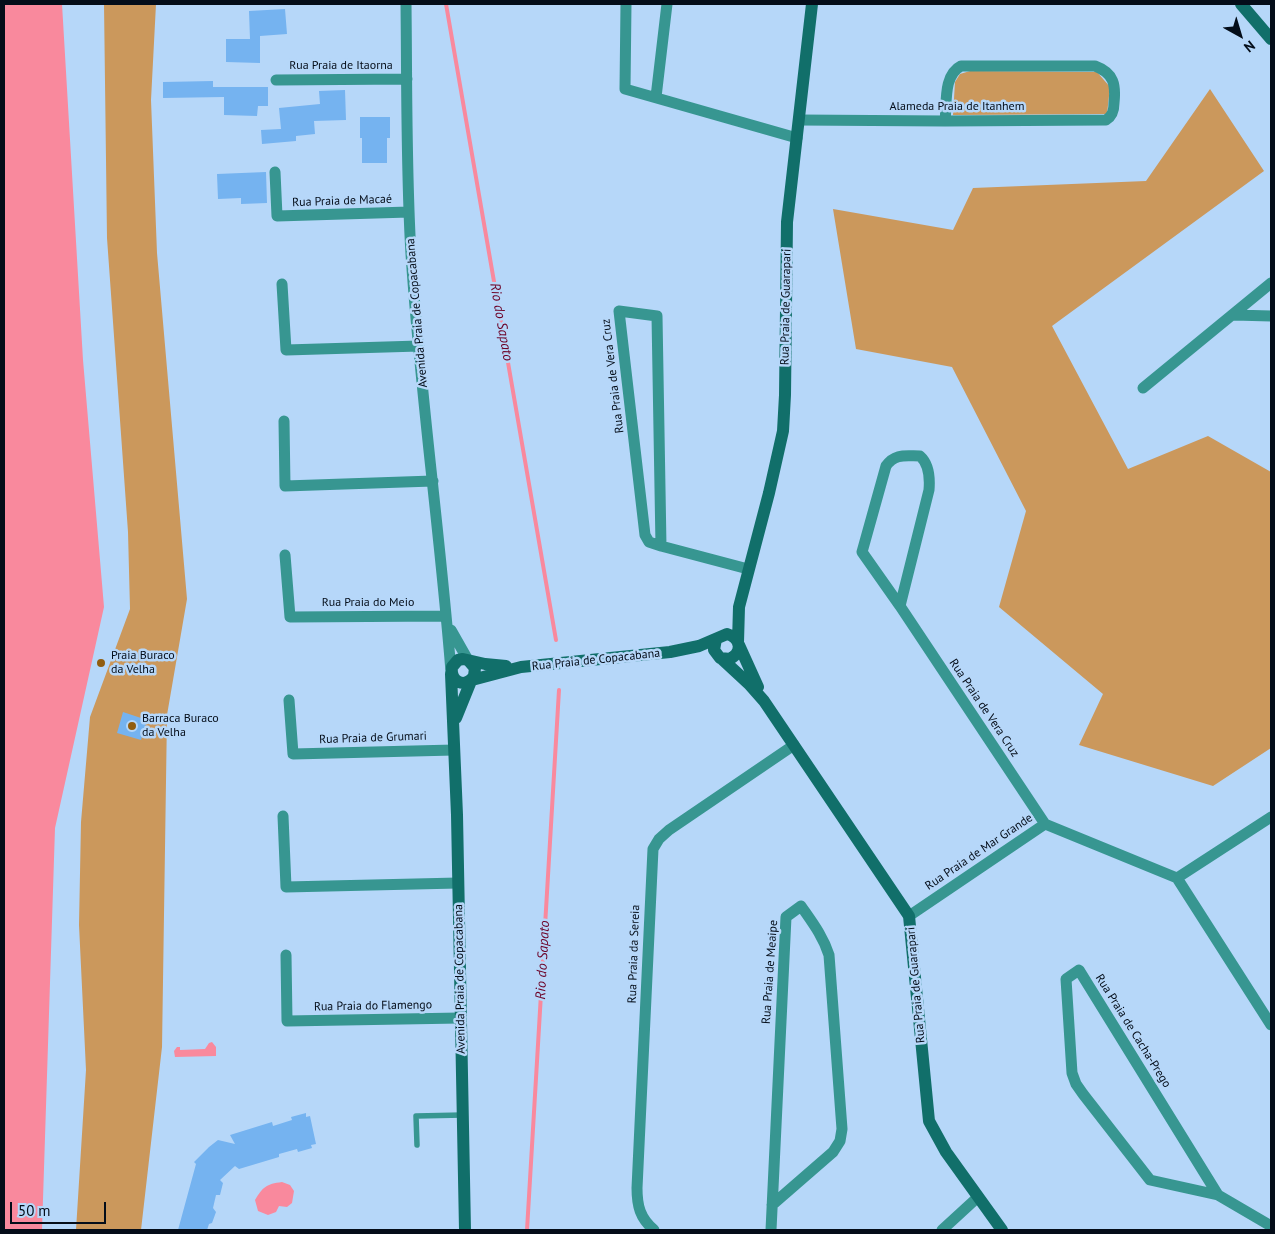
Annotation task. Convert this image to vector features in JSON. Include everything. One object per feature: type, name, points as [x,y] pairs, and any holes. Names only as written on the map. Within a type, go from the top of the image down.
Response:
[{"type":"street","name":"Avenida Praia de Copacabana","points":[[406,4],[409,212],[419,346],[451,673],[458,883],[465,1230]]},
{"type":"street","points":[[626,4],[625,89],[797,138]]},
{"type":"street","points":[[656,97],[666,4]]},
{"type":"street","name":"Rua Praia de Guarapari","points":[[764,701],[739,644],[739,607],[783,431],[787,222],[812,4]]},
{"type":"street","points":[[1242,4],[1271,39]]},
{"type":"street","name":"Alameda Praia de Itanhem","points":[[799,120],[945,121],[1101,120],[1110,118],[1112,115],[1116,88],[1106,72],[1095,66],[967,66],[956,69],[949,78],[945,121]]},
{"type":"street","name":"Rua Praia de Itaorna","points":[[276,80],[407,79]]},
{"type":"street","name":"Rua Praia de Macaé","points":[[276,172],[277,216],[409,212]]},
{"type":"street","points":[[1142,388],[1271,283]]},
{"type":"street","points":[[282,284],[286,350],[419,346]]},
{"type":"street","name":"Rua Praia de Vera Cruz","points":[[661,546],[657,316],[619,311],[645,535],[649,542],[661,546],[748,570]]},
{"type":"street","points":[[1234,315],[1271,316]]},
{"type":"street","points":[[284,421],[285,486],[433,481]]},
{"type":"street","name":"Rua Praia de Vera Cruz","points":[[900,606],[929,490],[929,473],[923,458],[920,456],[893,457],[886,466],[862,552],[1045,824]]},
{"type":"street","name":"Rua Praia do Meio","points":[[285,554],[290,617],[447,619]]},
{"type":"street","name":"Rua Praia de Guarapari","points":[[717,638],[739,607]]},
{"type":"street","name":"Avenida Praia de Copacabana","points":[[447,619],[458,645],[468,660]]},
{"type":"street","points":[[727,634],[736,638],[739,644],[739,649],[734,657],[730,659],[721,658],[714,650],[717,638],[727,634]]},
{"type":"street","name":"Rua Praia de Copacabana","points":[[471,680],[521,667],[670,652],[699,646],[717,638]]},
{"type":"street","name":"Rua Praia de Copacabana","points":[[670,652],[700,653],[721,658]]},
{"type":"street","name":"Rua Praia de Guarapari","points":[[721,658],[764,701],[909,916],[929,1121],[946,1152],[1002,1230]]},
{"type":"street","points":[[458,660],[468,660],[473,664],[475,672],[471,680],[463,684],[459,683],[451,673],[452,667],[458,660]]},
{"type":"street","name":"Rua Praia de Copacabana","points":[[468,660],[485,664],[521,667]]},
{"type":"street","name":"Avenida Praia de Copacabana","points":[[453,728],[471,680]]},
{"type":"street","name":"Rua Praia de Grumari","points":[[289,700],[293,754],[454,750]]},
{"type":"street","name":"Rua Praia da Sereia","points":[[654,1230],[641,1216],[637,1204],[653,850],[659,839],[669,830],[794,745]]},
{"type":"street","points":[[283,816],[286,887],[458,883]]},
{"type":"street","points":[[1271,817],[1177,878],[1271,1025]]},
{"type":"street","name":"Rua Praia de Mar Grande","points":[[909,916],[1045,824],[1177,878]]},
{"type":"street","name":"Rua Praia de Meaipe","points":[[771,1230],[772,1205],[786,916],[800,906],[820,933],[829,955],[842,1129],[840,1141],[833,1152],[772,1205]]},
{"type":"street","name":"Rua Praia do Flamengo","points":[[286,955],[287,1021],[460,1018]]},
{"type":"street","name":"Rua Praia de Cacha-Prego","points":[[1218,1195],[1079,970],[1066,979],[1072,1073],[1076,1084],[1150,1180],[1218,1195],[1271,1226]]},
{"type":"street","points":[[942,1230],[978,1197]]},
{"type":"lane","points":[[417,1145],[416,1116],[463,1115]]},
{"type":"shaded area","points":[[4,4],[62,4],[83,360],[104,607],[55,828],[42,1230],[4,1230]]},
{"type":"shaded area","points":[[104,4],[156,4],[151,100],[157,253],[187,599],[167,715],[162,1047],[141,1230],[76,1230],[86,1070],[79,925],[81,822],[90,717],[130,609],[128,532],[107,238]]},
{"type":"shaded area","points":[[970,71],[1097,72],[1110,87],[1107,114],[953,115],[955,82],[960,74]]},
{"type":"shaded area","points":[[1210,89],[1264,171],[1052,326],[1128,469],[1208,436],[1271,472],[1271,748],[1213,786],[1079,745],[1103,694],[999,607],[1026,511],[952,367],[856,349],[833,209],[953,230],[973,188],[1146,181]]},
{"type":"shaded area","points":[[212,1042],[216,1047],[216,1056],[175,1057],[174,1051],[177,1047],[180,1047],[180,1050],[205,1049]]},
{"type":"shaded area","points":[[282,1182],[290,1185],[294,1191],[292,1203],[287,1207],[279,1206],[276,1212],[268,1215],[258,1211],[255,1200],[260,1192],[269,1185]]},
{"type":"building","points":[[285,9],[287,34],[260,36],[260,63],[226,62],[226,39],[250,39],[249,11]]},
{"type":"building","points":[[213,81],[213,87],[268,87],[268,106],[258,106],[257,116],[224,115],[224,97],[163,98],[163,82]]},
{"type":"building","points":[[345,90],[346,120],[314,121],[315,134],[296,136],[296,141],[262,144],[261,130],[281,129],[279,108],[320,104],[319,91]]},
{"type":"building","points":[[360,117],[390,117],[390,138],[387,138],[387,163],[362,163]]},
{"type":"building","points":[[266,172],[267,203],[241,204],[241,198],[218,199],[217,174]]},
{"type":"building","name":"Barraca Buraco da Velha","points":[[123,712],[147,720],[141,740],[117,733]]},
{"type":"building","points":[[306,1113],[306,1117],[310,1116],[316,1144],[311,1145],[312,1148],[298,1152],[297,1149],[279,1154],[279,1157],[239,1169],[235,1166],[220,1180],[223,1183],[220,1195],[216,1195],[213,1208],[216,1212],[207,1230],[178,1230],[196,1164],[194,1162],[209,1147],[218,1140],[235,1144],[230,1135],[272,1122],[273,1126],[292,1120],[291,1117]]},
{"type":"waterway","name":"Rio do Sapato","points":[[446,4],[556,640]]},
{"type":"waterway","name":"Rio do Sapato","points":[[527,1230],[559,690]]},
{"type":"place","name":"Praia Buraco da Velha","points":[[101,663]]},
{"type":"place","name":"Barraca Buraco da Velha","points":[[132,726]]}]
